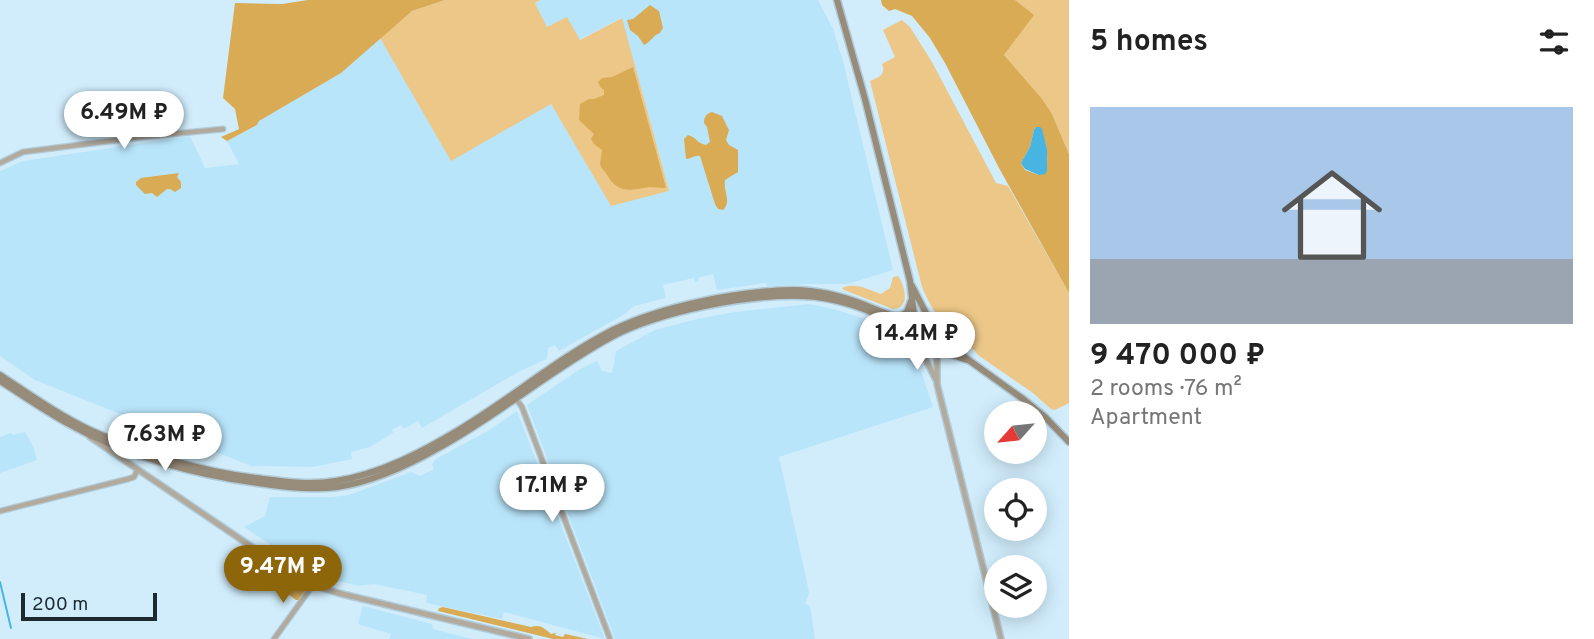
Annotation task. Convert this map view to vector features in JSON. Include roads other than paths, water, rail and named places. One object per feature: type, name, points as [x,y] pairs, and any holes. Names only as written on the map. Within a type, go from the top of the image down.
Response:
[{"type":"main road","points":[[837,0],[910,281],[914,320],[911,338],[918,346],[932,347],[939,334],[930,323],[910,281]]},
{"type":"main road","points":[[0,375],[67,418],[121,445],[229,474],[303,483],[337,481],[369,473],[414,455],[464,427],[588,344],[628,324],[669,309],[745,295],[803,290],[845,298],[894,316],[930,323],[967,360],[1023,399],[1069,442]]},
{"type":"main road","points":[[894,316],[907,312],[912,295]]},
{"type":"main road","points":[[0,381],[68,424],[174,466],[230,480],[302,488],[338,487],[371,478],[417,459],[458,437],[590,349],[630,328],[671,314],[735,302],[793,296],[831,300],[881,317],[918,346],[967,360]]},
{"type":"main road","points":[[912,329],[917,324],[930,323]]},
{"type":"street","points":[[0,163],[23,152],[141,136],[223,130]]},
{"type":"street","points":[[937,341],[937,384]]},
{"type":"street","points":[[918,346],[937,384],[1002,639]]},
{"type":"street","points":[[936,367],[941,359],[956,356]]},
{"type":"street","points":[[516,399],[522,407],[610,639]]},
{"type":"street","points":[[81,430],[283,568],[313,585],[529,639]]},
{"type":"street","points":[[118,457],[121,445]]},
{"type":"street","points":[[0,511],[128,479],[134,477],[138,471]]},
{"type":"street","points":[[274,639],[313,585]]},
{"type":"water","points":[[1036,127],[1042,129],[1047,149],[1047,171],[1039,175],[1025,169],[1021,163],[1030,147]]},
{"type":"waterway","points":[[0,582],[11,628]]}]
